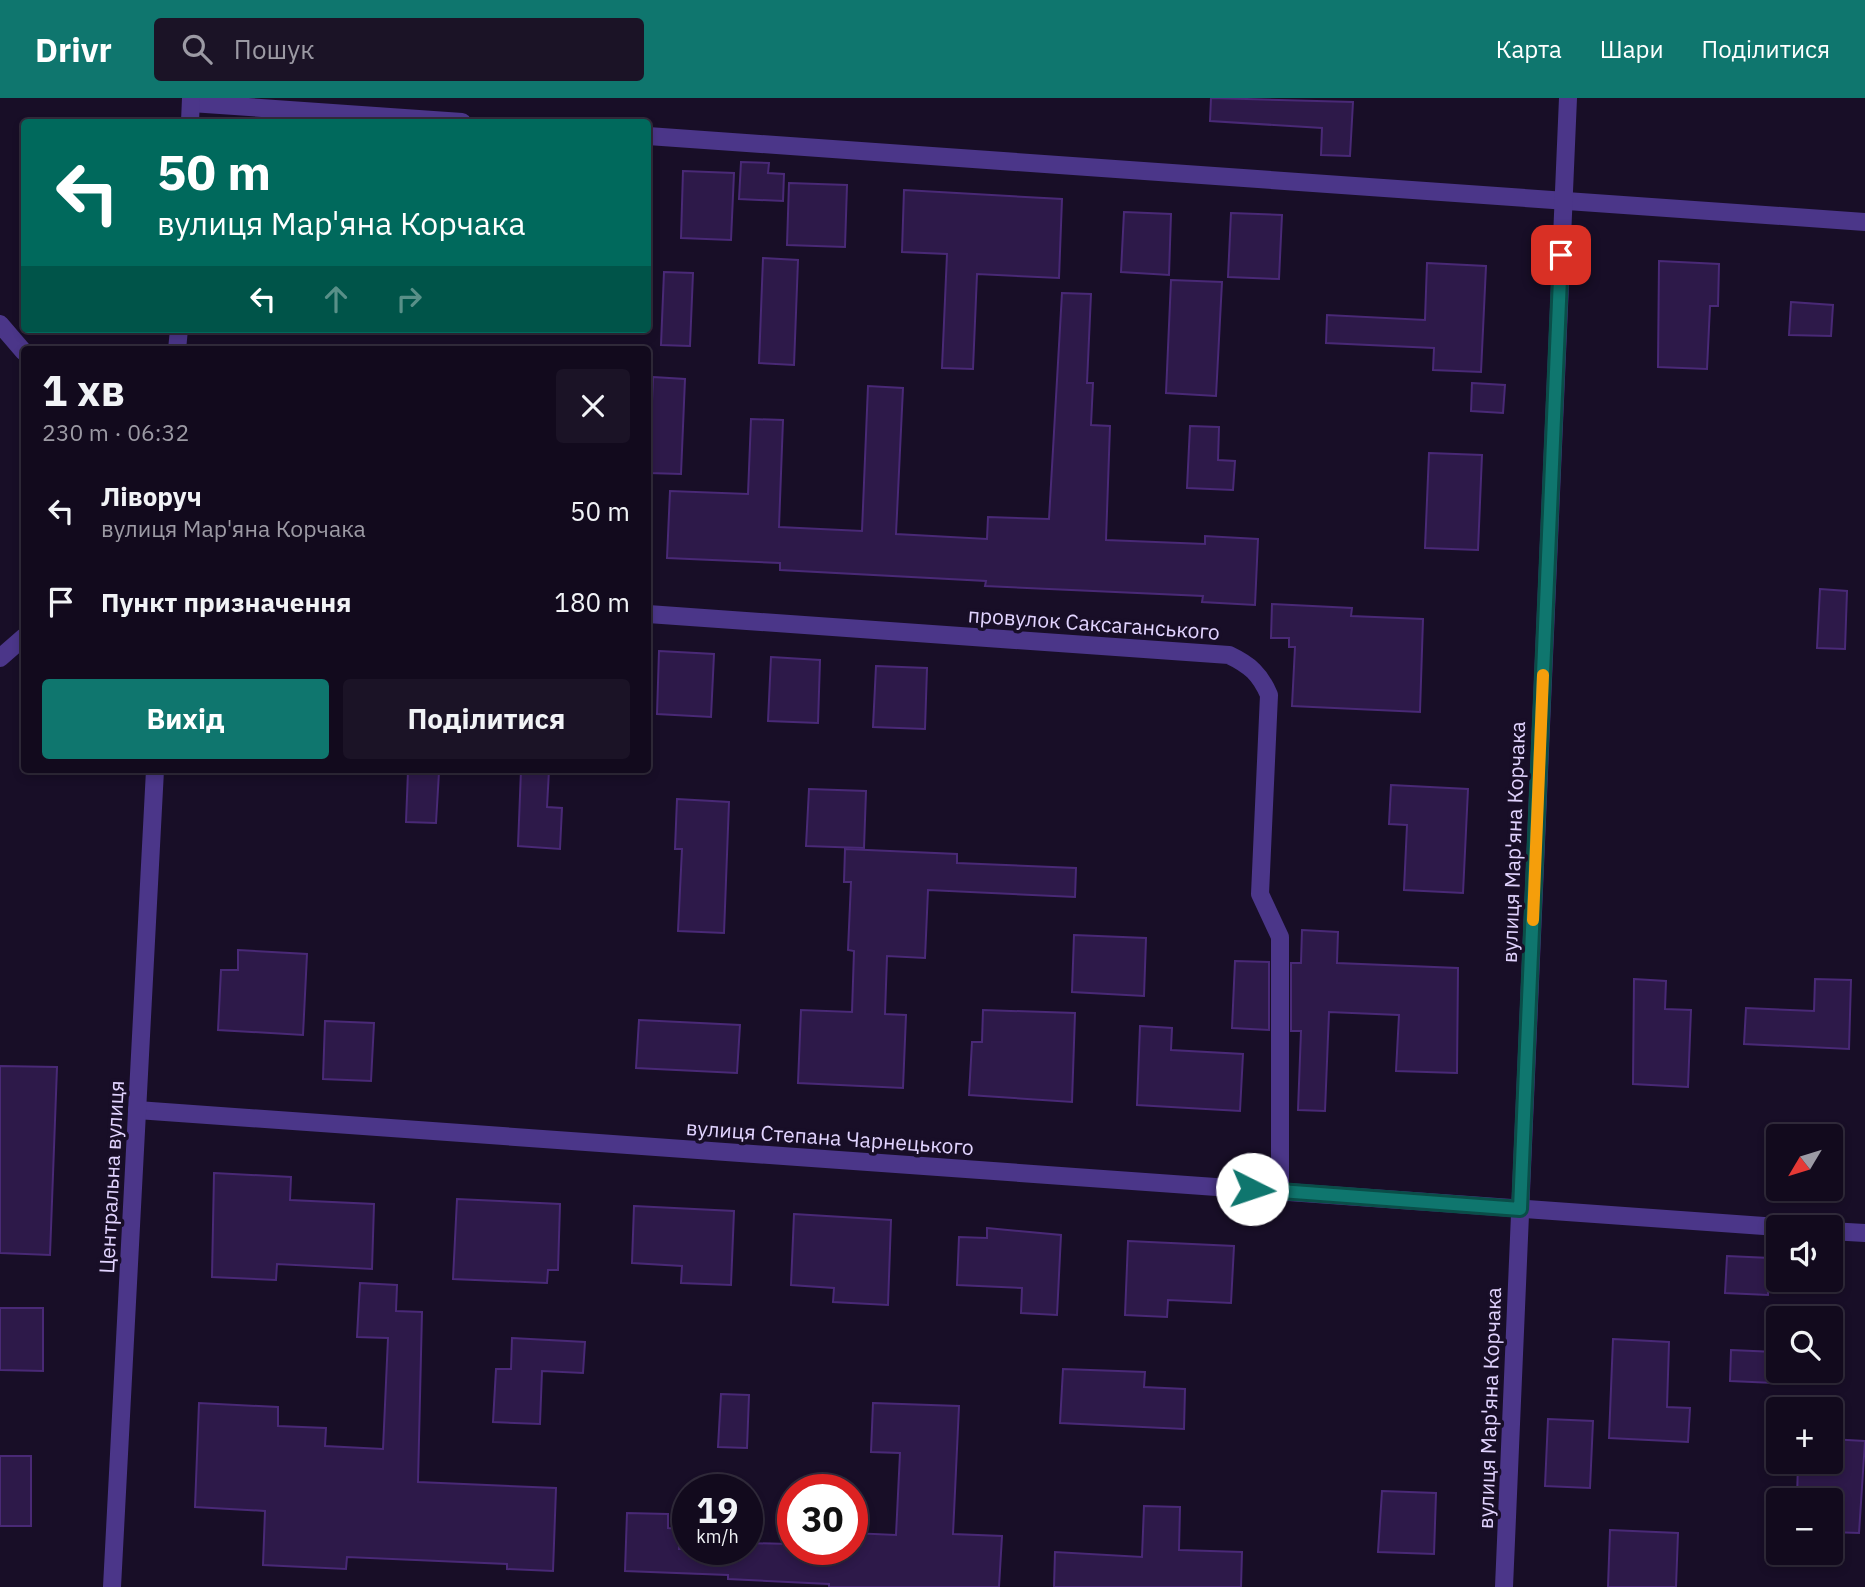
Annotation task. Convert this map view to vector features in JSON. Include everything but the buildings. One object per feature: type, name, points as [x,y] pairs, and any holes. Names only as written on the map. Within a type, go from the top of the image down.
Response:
[{"type":"street","name":"вулиця Мар'яна Корчака","points":[[1504,1587],[1568,98]]},
{"type":"street","points":[[190,119],[191,101],[423,119]]},
{"type":"street","points":[[651,136],[1865,222]]},
{"type":"street","points":[[0,324],[21,348]]},
{"type":"street","name":"провулок Саксаганського","points":[[651,614],[1229,655],[1249,664],[1262,679],[1269,695],[1260,894],[1280,937],[1280,1192]]},
{"type":"street","points":[[0,658],[21,640]]},
{"type":"street","name":"Центральна вулиця","points":[[111,1587],[155,773]]},
{"type":"street","name":"вулиця Степана Чарнецького","points":[[137,1110],[1766,1226]]},
{"type":"street","points":[[1843,1232],[1865,1233]]},
{"type":"slow traffic","points":[[1533,920],[1543,675]]},
{"type":"route","points":[[1252,1189],[1520,1209],[1561,255]]}]
